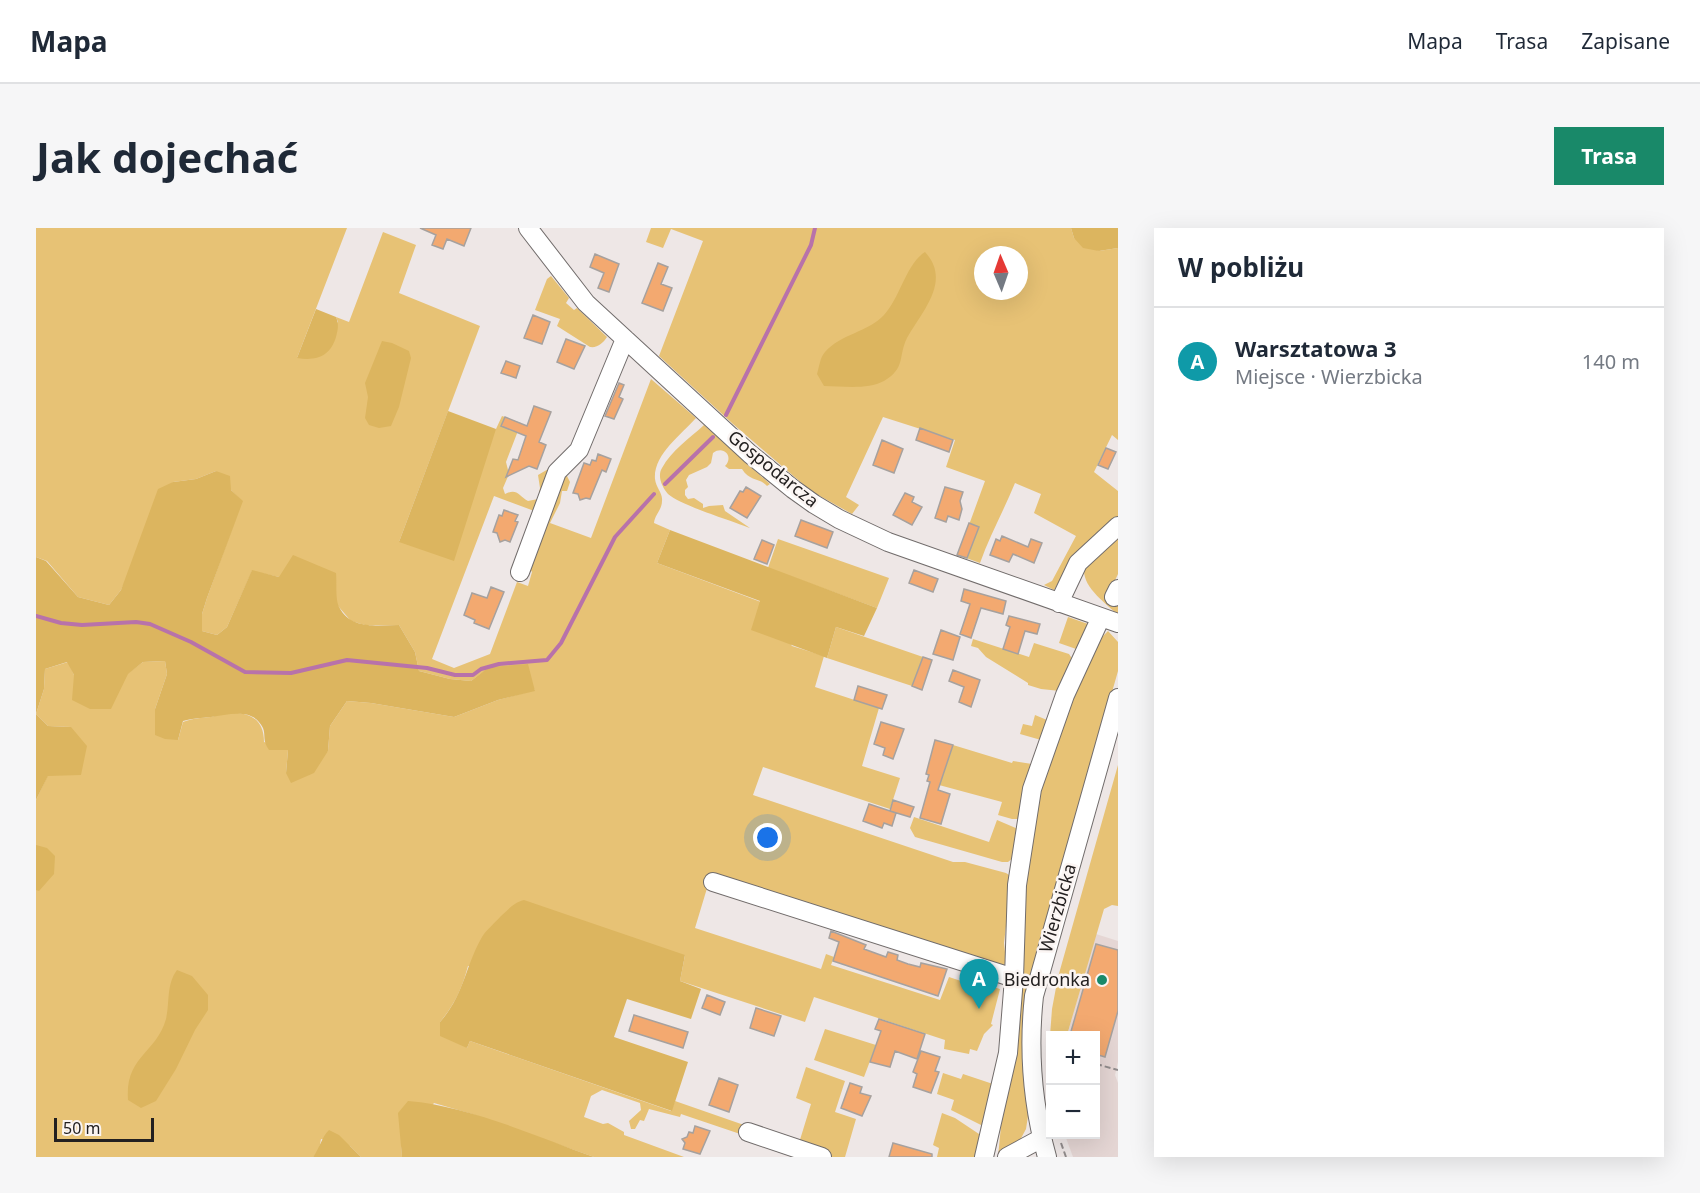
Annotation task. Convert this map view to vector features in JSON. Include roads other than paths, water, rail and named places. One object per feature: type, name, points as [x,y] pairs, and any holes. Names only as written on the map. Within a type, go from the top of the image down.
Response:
[{"type":"street","name":"Gospodarcza","points":[[528,228],[586,303],[750,454],[814,504],[888,542],[1109,620]]},
{"type":"street","points":[[520,572],[557,472],[579,450],[625,339]]},
{"type":"street","points":[[1059,603],[1081,559],[1118,526]]},
{"type":"street","points":[[984,1157],[1008,1053],[1014,978],[1017,885],[1032,789],[1065,695],[1109,620]]},
{"type":"street","name":"Wierzbicka","points":[[1046,1127],[1035,1103],[1031,1070],[1034,996],[1118,698]]},
{"type":"street","points":[[713,882],[1014,978]]},
{"type":"street","points":[[748,1132],[822,1157]]},
{"type":"street","points":[[1007,1157],[1046,1138]]},
{"type":"street","name":"Wierzbicka","points":[[1047,1157],[1050,1139]]},
{"type":"waterway","points":[[726,415],[811,245],[815,228]]},
{"type":"waterway","points":[[665,484],[713,437]]},
{"type":"waterway","points":[[36,616],[61,623],[82,625],[136,622],[150,624],[191,642],[245,672],[291,673],[347,660],[427,668],[455,675],[473,675],[481,669],[499,664],[547,660],[561,643],[615,537],[654,494]]},
{"type":"place","name":"Biedronka","points":[[1102,980]]},
{"type":"place","name":"Warsztatowa 3","points":[[979,1009]]}]
